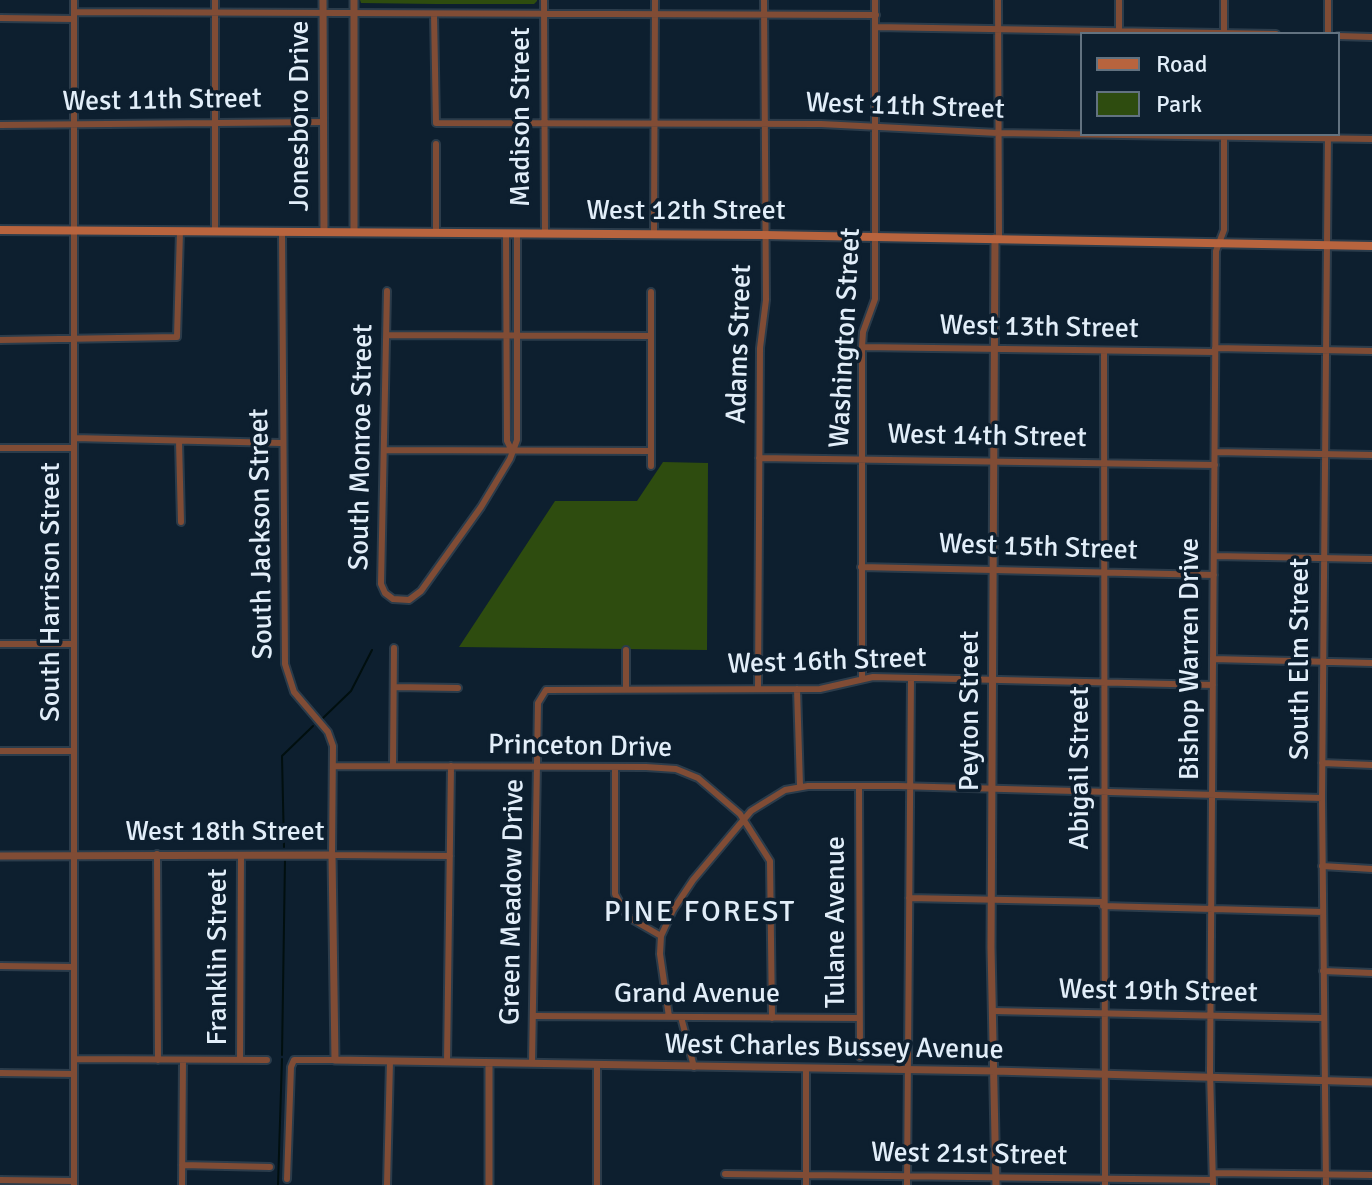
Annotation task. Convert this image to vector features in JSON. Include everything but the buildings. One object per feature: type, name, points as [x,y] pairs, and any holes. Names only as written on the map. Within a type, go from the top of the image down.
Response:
[{"type":"main road","name":"West 12th Street","points":[[0,230],[874,236],[1372,246]]},
{"type":"street","name":"South Harrison Street","points":[[74,0],[74,1183]]},
{"type":"street","points":[[215,0],[215,231]]},
{"type":"street","name":"Jonesboro Drive","points":[[323,0],[324,232]]},
{"type":"street","name":"Jonesboro Drive","points":[[354,0],[354,232]]},
{"type":"street","name":"Madison Street","points":[[544,0],[545,233]]},
{"type":"street","points":[[654,234],[655,0]]},
{"type":"street","name":"Adams Street","points":[[758,689],[760,348],[766,300],[764,0]]},
{"type":"street","name":"Washington Street","points":[[862,678],[862,347],[863,332],[875,299],[875,0]]},
{"type":"street","name":"Peyton Street","points":[[996,1181],[992,899],[998,0]]},
{"type":"street","points":[[875,27],[1119,32],[1119,0]]},
{"type":"street","points":[[1224,0],[1224,32]]},
{"type":"street","points":[[1328,0],[1328,32]]},
{"type":"street","points":[[0,18],[215,12],[876,15]]},
{"type":"street","name":"West 11th Street","points":[[434,14],[436,123],[765,124],[1080,134]]},
{"type":"street","points":[[1340,36],[1372,37]]},
{"type":"street","name":"West 11th Street","points":[[0,125],[324,122]]},
{"type":"street","name":"Bishop Warren Drive","points":[[1213,1179],[1210,1015],[1216,251],[1224,230],[1224,136]]},
{"type":"street","name":"West 11th Street","points":[[1328,136],[1372,139]]},
{"type":"street","name":"South Elm Street","points":[[1326,1185],[1322,1018],[1322,763],[1328,136]]},
{"type":"street","points":[[436,144],[436,233]]},
{"type":"street","points":[[0,340],[177,337],[180,231]]},
{"type":"street","name":"South Jackson Street","points":[[282,232],[281,443],[285,664],[294,692],[331,739],[335,766],[332,855],[335,1060]]},
{"type":"street","name":"Madison Street","points":[[506,234],[507,441],[512,451]]},
{"type":"street","name":"Madison Street","points":[[393,599],[409,600],[421,591],[481,507],[517,440],[517,234]]},
{"type":"street","name":"South Monroe Street","points":[[387,291],[381,584],[385,593],[393,599]]},
{"type":"street","points":[[651,292],[651,466]]},
{"type":"street","points":[[387,335],[650,336]]},
{"type":"street","name":"West 13th Street","points":[[862,347],[1372,351]]},
{"type":"street","name":"Abigail Street","points":[[1104,351],[1105,1182]]},
{"type":"street","points":[[74,438],[281,443]]},
{"type":"street","points":[[179,441],[181,522]]},
{"type":"street","points":[[0,448],[74,448]]},
{"type":"street","points":[[385,450],[650,451]]},
{"type":"street","points":[[1215,452],[1372,455]]},
{"type":"street","name":"West 14th Street","points":[[759,458],[994,459],[1215,465]]},
{"type":"street","points":[[1214,556],[1372,559]]},
{"type":"street","name":"West 15th Street","points":[[861,567],[1214,575]]},
{"type":"street","points":[[0,644],[74,644]]},
{"type":"street","points":[[393,765],[394,648]]},
{"type":"street","points":[[626,650],[626,689]]},
{"type":"street","points":[[1213,659],[1372,663]]},
{"type":"street","name":"West 16th Street","points":[[541,694],[551,688],[820,689],[862,678],[1213,685]]},
{"type":"street","points":[[907,1185],[911,678]]},
{"type":"street","points":[[394,687],[458,688]]},
{"type":"street","points":[[797,689],[800,786]]},
{"type":"street","name":"Green Meadow Drive","points":[[532,1063],[536,1016],[537,766],[541,694]]},
{"type":"street","points":[[0,751],[73,751]]},
{"type":"street","points":[[1322,763],[1372,765]]},
{"type":"street","name":"Princeton Drive","points":[[335,766],[671,768],[689,773],[706,783],[744,819],[771,867],[772,1018]]},
{"type":"street","points":[[447,1062],[451,766]]},
{"type":"street","points":[[615,768],[615,894],[628,917],[661,936]]},
{"type":"street","points":[[669,1017],[661,974],[661,936],[683,894],[744,819],[769,798],[800,786],[1322,798]]},
{"type":"street","name":"Tulane Avenue","points":[[859,786],[860,1057]]},
{"type":"street","points":[[157,854],[158,1060]]},
{"type":"street","name":"Franklin Street","points":[[240,1060],[241,855]]},
{"type":"street","name":"West 18th Street","points":[[0,856],[450,856]]},
{"type":"street","points":[[1322,866],[1372,869]]},
{"type":"street","points":[[909,898],[1323,912]]},
{"type":"street","points":[[0,966],[74,967]]},
{"type":"street","points":[[1323,971],[1372,973]]},
{"type":"street","name":"West 19th Street","points":[[993,1011],[1322,1018]]},
{"type":"street","name":"Grand Avenue","points":[[536,1016],[859,1018]]},
{"type":"street","points":[[681,1017],[694,1067]]},
{"type":"street","points":[[74,1059],[267,1060]]},
{"type":"street","points":[[182,1185],[183,1060]]},
{"type":"street","name":"West Charles Bussey Avenue","points":[[287,1179],[288,1084],[294,1060],[995,1071],[1372,1082]]},
{"type":"street","points":[[387,1185],[390,1061]]},
{"type":"street","points":[[489,1063],[489,1185]]},
{"type":"street","points":[[597,1066],[597,1185]]},
{"type":"street","points":[[806,1069],[806,1185]]},
{"type":"street","points":[[0,1073],[74,1074]]},
{"type":"street","points":[[182,1165],[270,1167]]},
{"type":"street","name":"West 21st Street","points":[[725,1174],[1105,1182],[1372,1175]]},
{"type":"street","points":[[0,1180],[74,1183]]},
{"type":"green space","points":[[360,0],[537,1],[534,4],[435,4],[361,3]]},
{"type":"green space","points":[[663,462],[708,463],[707,650],[459,647],[555,501],[637,501]]},
{"type":"waterway","points":[[323,718],[351,691],[372,650]]},
{"type":"waterway","points":[[284,847],[282,756],[313,726]]},
{"type":"waterway","points":[[282,1055],[285,859]]},
{"type":"waterway","points":[[278,1185],[282,1059]]},
{"type":"district","name":"PINE FOREST","points":[[700,913]]}]
